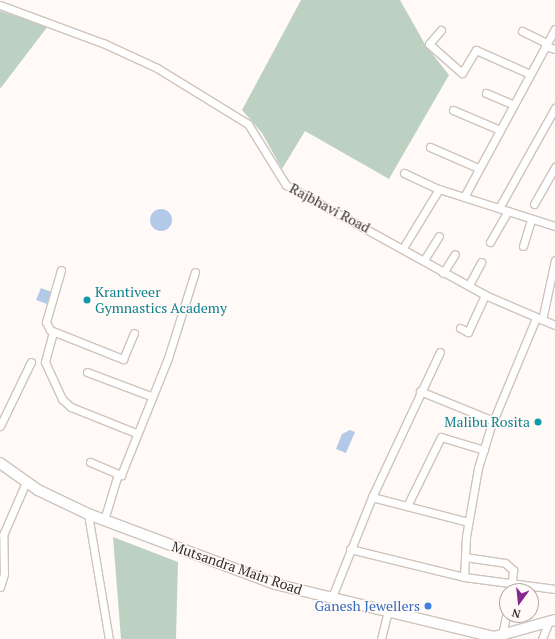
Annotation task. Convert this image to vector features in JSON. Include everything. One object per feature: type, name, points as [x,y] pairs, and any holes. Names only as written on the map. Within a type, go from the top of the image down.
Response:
[{"type":"street","name":"Rajbhavi Road","points":[[0,5],[142,60],[237,114],[256,134],[286,185],[403,248],[443,273],[468,285],[485,296],[555,325]]},
{"type":"street","points":[[464,197],[478,168],[555,29]]},
{"type":"street","points":[[441,30],[429,44],[462,73],[476,50],[530,74]]},
{"type":"street","points":[[522,31],[555,49]]},
{"type":"street","points":[[486,93],[514,104]]},
{"type":"street","points":[[499,208],[555,108]]},
{"type":"street","points":[[454,110],[500,130]]},
{"type":"street","points":[[430,147],[478,168]]},
{"type":"street","points":[[534,204],[555,167]]},
{"type":"street","points":[[404,173],[439,189],[555,226]]},
{"type":"street","points":[[403,248],[439,189]]},
{"type":"street","points":[[490,242],[508,211]]},
{"type":"street","points":[[523,246],[531,219]]},
{"type":"street","points":[[424,260],[439,236]]},
{"type":"street","points":[[443,273],[455,254]]},
{"type":"street","points":[[464,577],[468,522],[484,450],[494,421],[539,319],[555,260]]},
{"type":"street","points":[[468,285],[481,262]]},
{"type":"street","points":[[61,270],[46,322],[53,332],[123,359],[134,333]]},
{"type":"street","points":[[90,462],[121,475],[136,433],[168,358],[196,272]]},
{"type":"street","points":[[460,328],[468,332],[485,296]]},
{"type":"street","points":[[53,332],[45,362],[62,399],[71,407],[136,433]]},
{"type":"street","points":[[332,597],[372,497],[420,391],[440,352]]},
{"type":"street","points":[[0,426],[31,362]]},
{"type":"street","points":[[87,372],[151,396]]},
{"type":"street","points":[[420,391],[494,421]]},
{"type":"street","points":[[407,506],[441,437],[484,450]]},
{"type":"street","name":"Mutsandra Main Road","points":[[0,463],[26,482],[88,514],[275,584],[492,637]]},
{"type":"street","points":[[104,520],[118,474]]},
{"type":"street","points":[[0,587],[4,574],[3,535],[26,482]]},
{"type":"street","points":[[372,497],[468,522]]},
{"type":"street","points":[[88,514],[109,639]]},
{"type":"street","points":[[350,550],[499,585]]},
{"type":"street","points":[[465,557],[505,563],[513,570],[512,583]]},
{"type":"street","points":[[539,588],[555,588]]},
{"type":"street","points":[[381,639],[388,611]]},
{"type":"street","points":[[492,637],[552,621]]},
{"type":"street","points":[[542,639],[552,621]]},
{"type":"street","points":[[492,637],[500,623]]},
{"type":"green space","points":[[301,0],[400,0],[426,46],[449,75],[389,179],[305,131],[282,169],[262,133],[242,110]]},
{"type":"green space","points":[[0,11],[48,26],[0,89]]},
{"type":"green space","points":[[113,537],[178,562],[176,639],[121,639]]},
{"type":"water","points":[[161,209],[169,212],[172,220],[169,228],[161,231],[153,228],[150,220],[153,212]]},
{"type":"water","points":[[41,288],[52,292],[47,304],[36,300]]},
{"type":"water","points":[[350,430],[355,432],[346,453],[336,449],[342,434]]},
{"type":"place","name":"Krantiveer Gymnastics Academy","points":[[87,300]]},
{"type":"place","name":"Malibu Rosita","points":[[538,422]]},
{"type":"place","name":"Ganesh Jewellers","points":[[428,606]]}]
